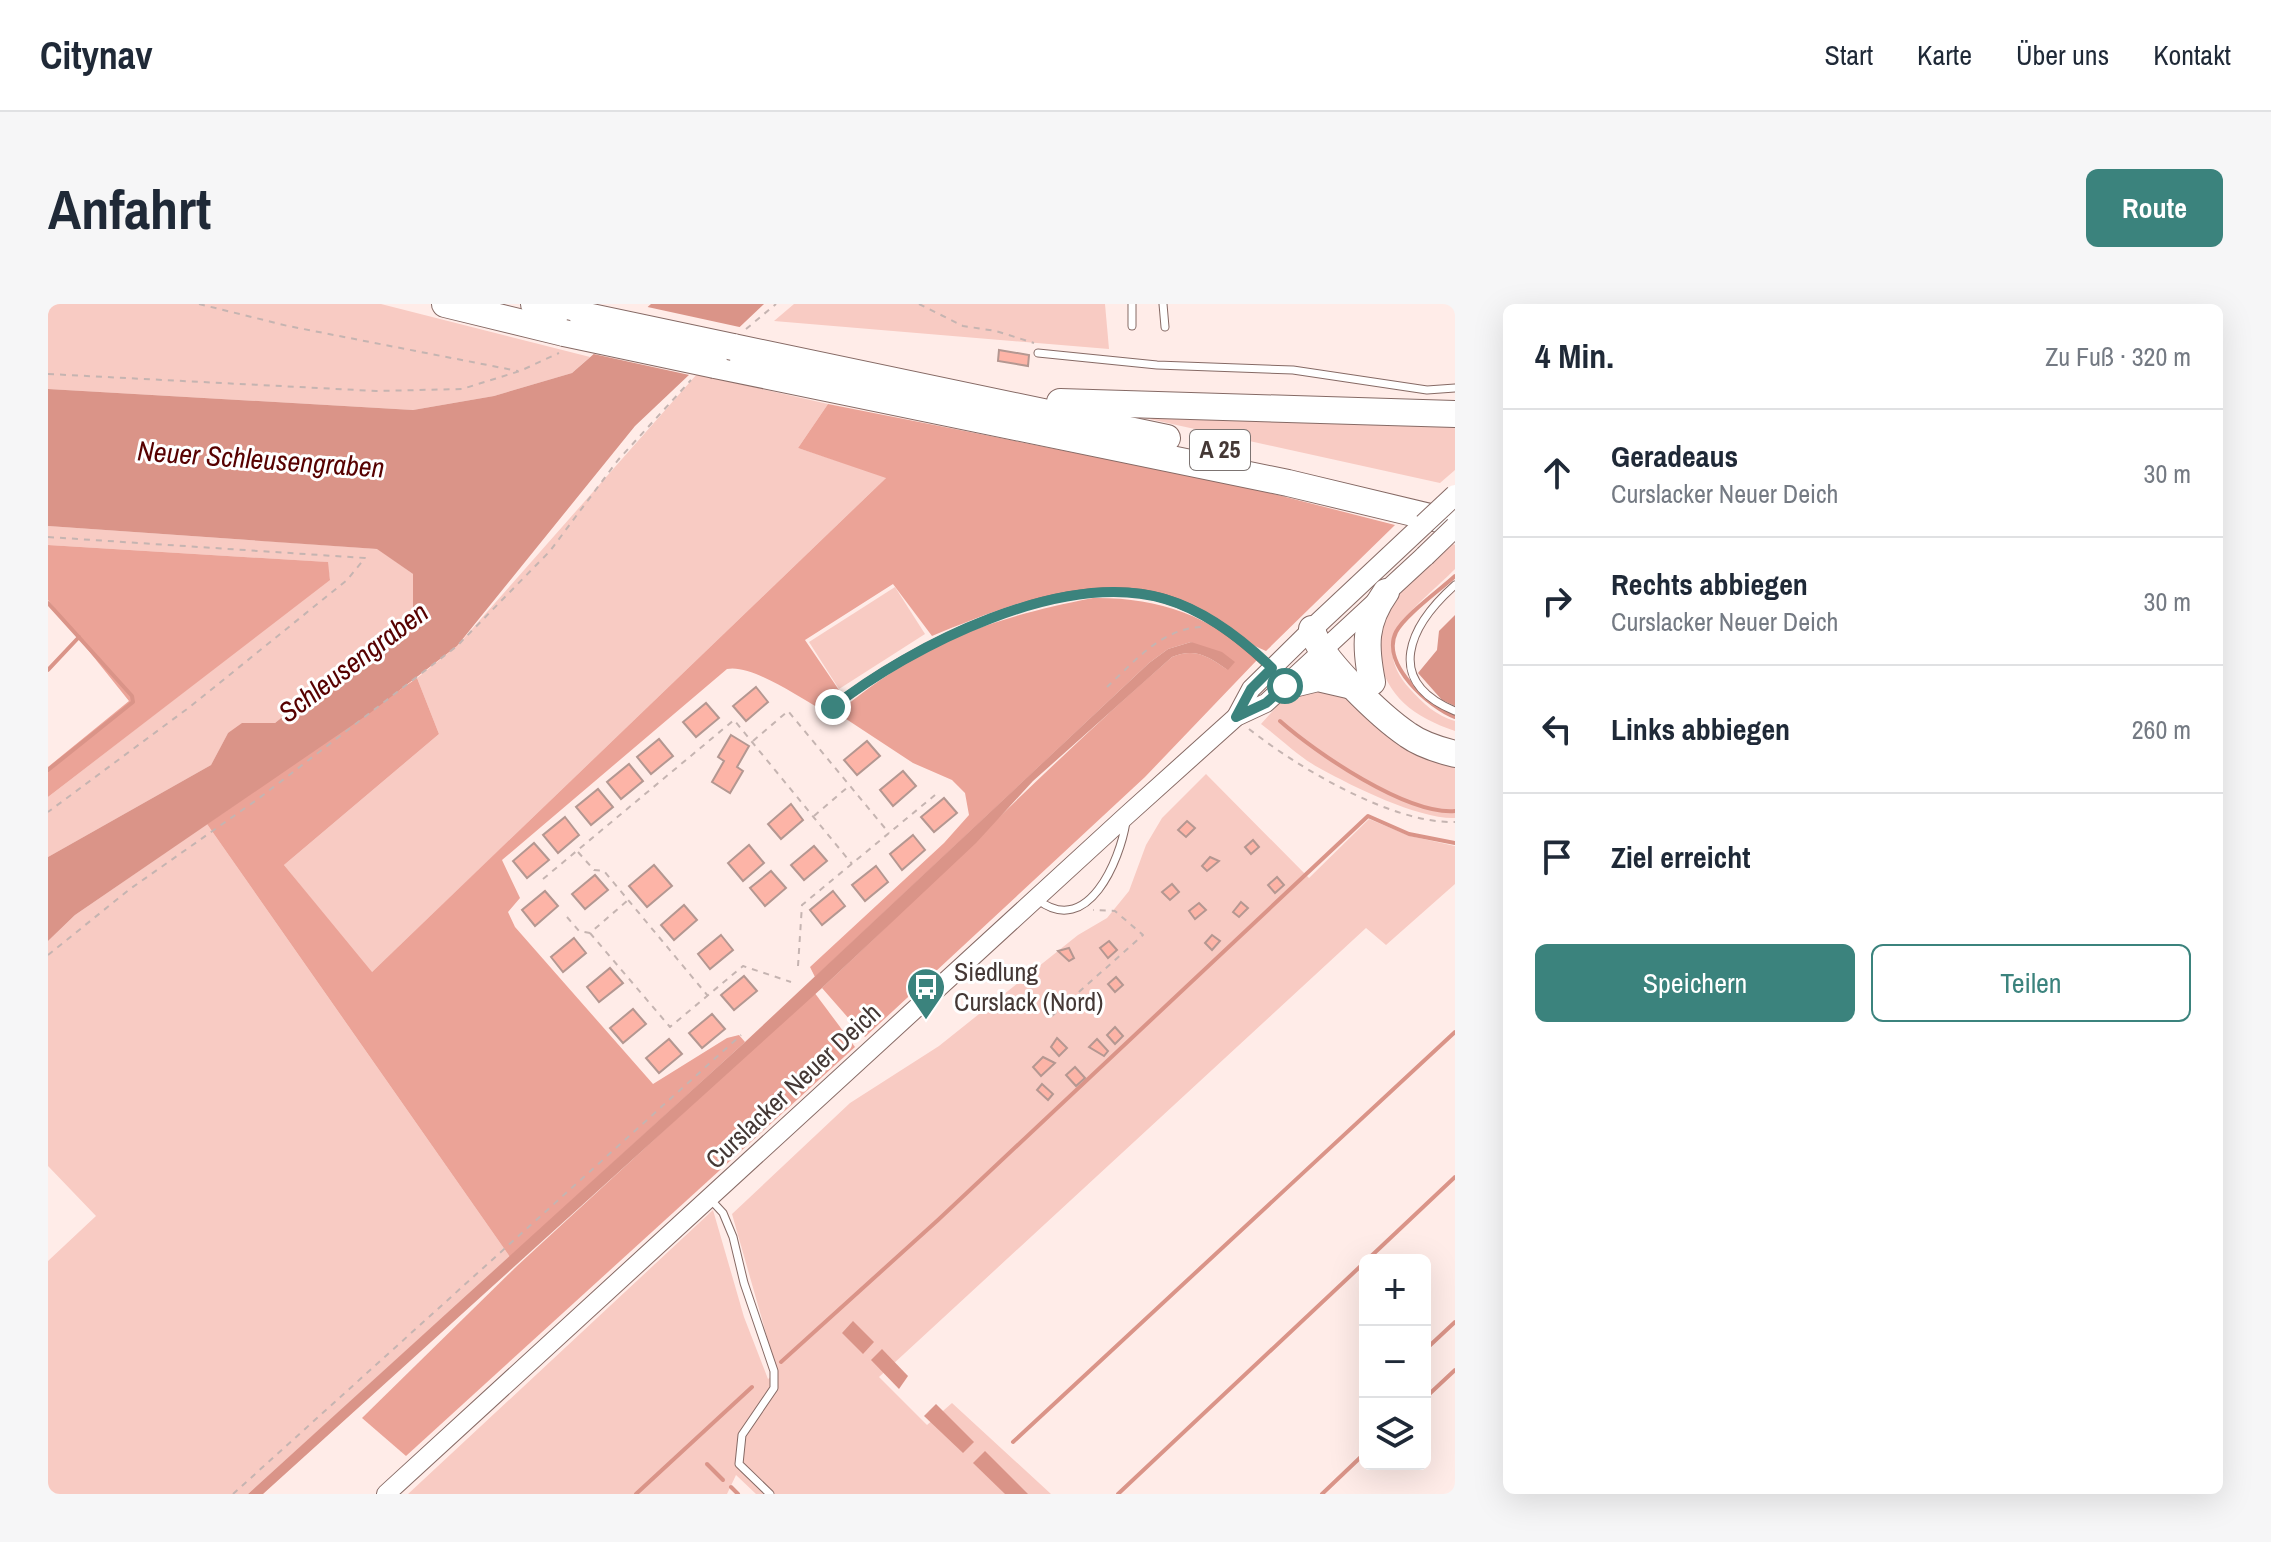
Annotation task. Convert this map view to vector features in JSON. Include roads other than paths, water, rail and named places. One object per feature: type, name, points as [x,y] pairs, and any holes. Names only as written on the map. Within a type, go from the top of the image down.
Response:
[{"type":"highway","name":"A 25","points":[[445,304],[573,324],[722,354],[984,399],[1455,504]]},
{"type":"highway","name":"A 25","points":[[534,304],[573,324]]},
{"type":"highway","name":"A 25","points":[[722,354],[1424,514],[1455,527]]},
{"type":"highway","points":[[984,399],[1455,414]]},
{"type":"highway","points":[[1364,685],[1365,637],[1371,616],[1386,592]]},
{"type":"highway","points":[[1323,640],[1408,735],[1455,754]]},
{"type":"highway","points":[[1278,677],[1318,678],[1364,685],[1408,719],[1455,740]]},
{"type":"main road","name":"Curslacker Neuer Deich","points":[[1323,640],[1397,549],[1455,495]]},
{"type":"main road","name":"Curslacker Neuer Deich","points":[[1386,592],[1455,527]]},
{"type":"street","name":"Curslacker Neuer Deich","points":[[386,1494],[1236,717],[1266,703],[1278,677],[1386,592]]},
{"type":"lane","points":[[1132,304],[1132,326]]},
{"type":"lane","points":[[1163,304],[1165,327]]},
{"type":"lane","points":[[1038,353],[1157,365],[1293,370],[1427,390],[1455,388]]},
{"type":"lane","points":[[1455,585],[1422,619],[1409,662],[1411,673],[1426,693],[1455,711]]},
{"type":"lane","points":[[833,707],[888,668],[941,639],[1004,614],[1070,597],[1105,593],[1145,594],[1186,607],[1223,628],[1278,677]]},
{"type":"lane","points":[[1036,898],[1051,907],[1068,908],[1092,896],[1110,876],[1121,847],[1127,815]]},
{"type":"lane","points":[[710,1198],[723,1213],[733,1237],[744,1283],[774,1371],[774,1388],[742,1435],[739,1464],[770,1494]]},
{"type":"water","points":[[651,304],[764,304],[635,426],[457,646],[370,713],[75,915],[48,941],[48,857],[211,765],[228,733],[242,723],[275,723],[348,664],[413,620],[413,574],[377,549],[48,526],[48,389],[413,410],[494,396],[572,373]]},
{"type":"water","points":[[1455,615],[1455,706],[1442,700],[1418,673],[1437,650],[1439,631]]},
{"type":"water","points":[[1191,642],[1222,652],[1235,662],[1228,670],[1195,653],[1172,657],[1033,781],[976,843],[822,988],[263,1494],[248,1494],[745,1042],[1149,663],[1168,649]]},
{"type":"water","points":[[853,1321],[874,1342],[863,1354],[842,1333]]},
{"type":"water","points":[[882,1349],[908,1376],[899,1389],[871,1360]]},
{"type":"water","points":[[936,1404],[974,1442],[963,1453],[924,1416]]},
{"type":"water","points":[[985,1451],[1028,1494],[1005,1494],[973,1463]]},
{"type":"waterway","points":[[1455,576],[1407,618],[1396,632],[1393,644],[1395,658],[1410,683],[1421,695],[1455,717]]},
{"type":"waterway","points":[[48,603],[132,696],[133,702],[48,770]]},
{"type":"waterway","points":[[48,670],[79,637]]},
{"type":"waterway","points":[[1280,721],[1339,765],[1388,793],[1435,810],[1455,811]]},
{"type":"waterway","points":[[781,1362],[938,1220],[1368,816],[1409,834],[1455,843]]},
{"type":"waterway","points":[[1013,1442],[1455,1032]]},
{"type":"waterway","points":[[1373,1254],[1455,1177]]},
{"type":"waterway","points":[[1118,1494],[1359,1268]]},
{"type":"waterway","points":[[1431,1344],[1455,1322]]},
{"type":"waterway","points":[[1431,1392],[1455,1370]]},
{"type":"waterway","points":[[636,1494],[752,1387]]},
{"type":"waterway","points":[[1322,1494],[1359,1459]]},
{"type":"waterway","points":[[707,1464],[723,1480]]},
{"type":"waterway","points":[[731,1487],[738,1494]]},
{"type":"place","name":"Siedlung Curslack (Nord)","points":[[926,1021]]},
{"type":"water label","name":"Neuer Schleusengraben","points":[[261,459]]},
{"type":"water label","name":"Schleusengraben","points":[[353,662]]}]
